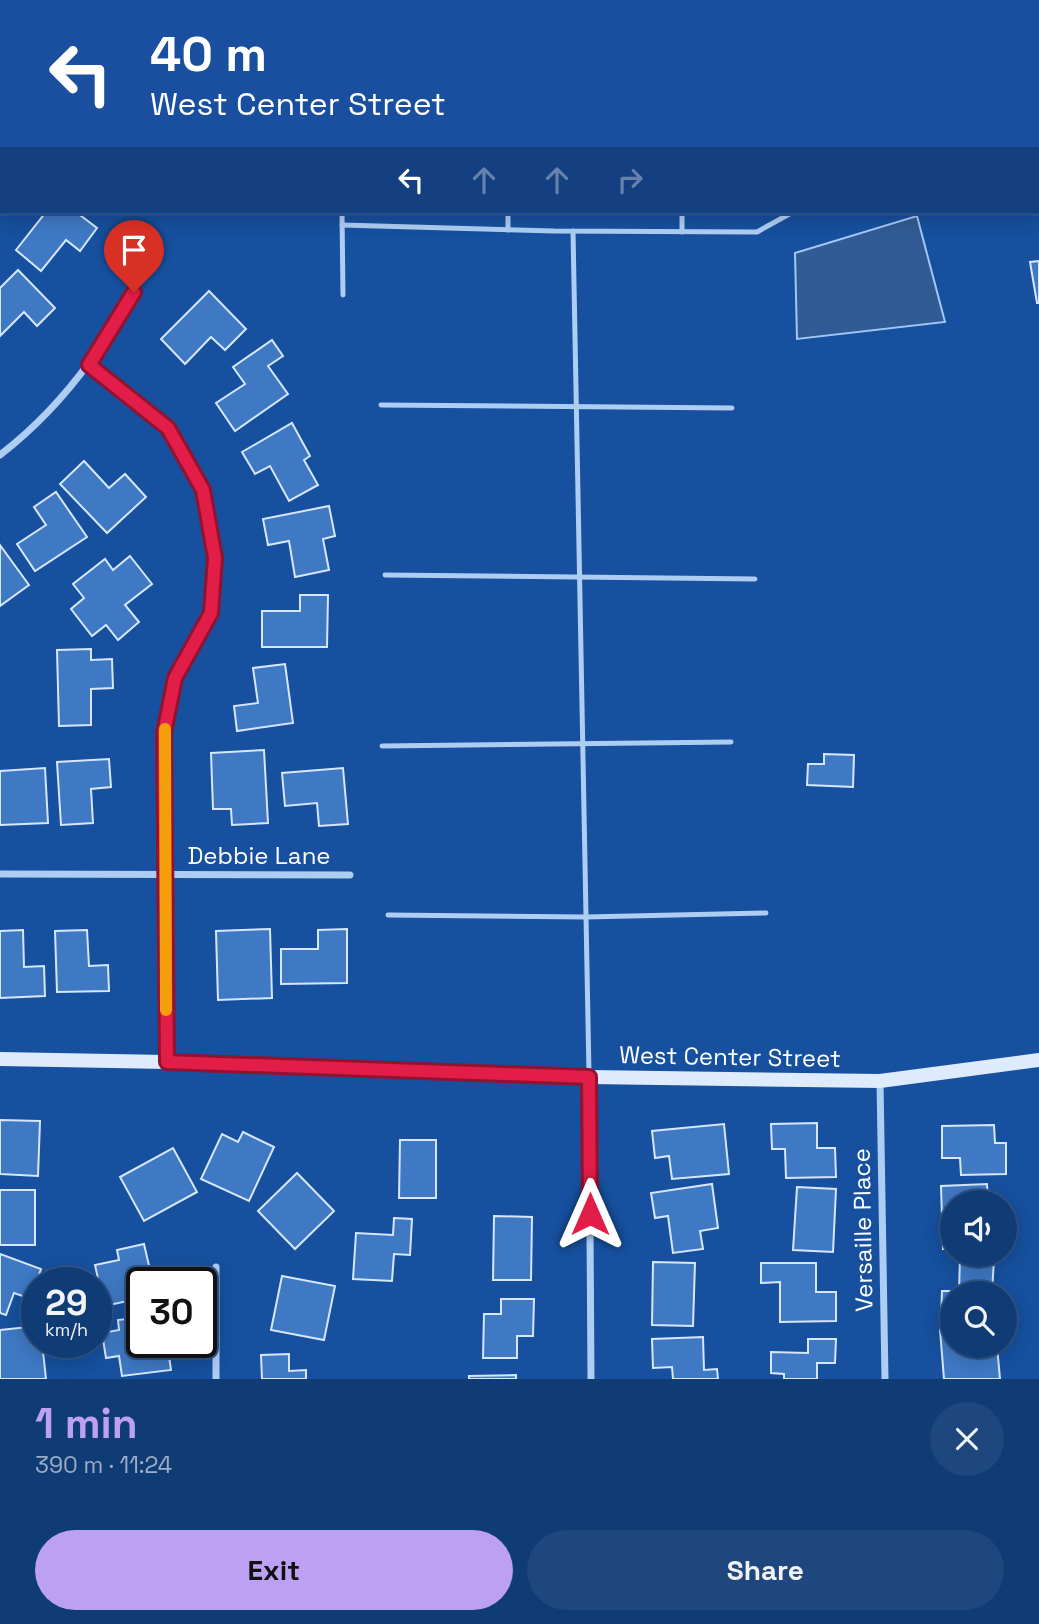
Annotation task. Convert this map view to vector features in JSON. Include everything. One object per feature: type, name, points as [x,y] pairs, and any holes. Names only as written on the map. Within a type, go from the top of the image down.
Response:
[{"type":"main road","name":"West Center Street","points":[[0,1059],[167,1062],[589,1077],[880,1081],[1039,1059]]},
{"type":"street","points":[[0,455],[37,426],[89,365],[134,292],[153,250]]},
{"type":"street","points":[[89,365],[168,428],[203,490],[215,558],[211,613],[175,678],[164,733],[167,1062]]},
{"type":"street","name":"Debbie Lane","points":[[0,874],[351,875]]},
{"type":"street","points":[[589,1077],[591,1379]]},
{"type":"street","name":"Versaille Place","points":[[880,1081],[885,1379]]},
{"type":"street","points":[[216,1358],[216,1379]]},
{"type":"lane","points":[[342,214],[343,295]]},
{"type":"lane","points":[[508,214],[508,230]]},
{"type":"lane","points":[[682,214],[682,232]]},
{"type":"lane","points":[[342,225],[508,230],[757,232],[789,214]]},
{"type":"lane","points":[[573,231],[589,1077]]},
{"type":"lane","points":[[381,405],[732,408]]},
{"type":"lane","points":[[385,575],[755,579]]},
{"type":"lane","points":[[382,746],[731,742]]},
{"type":"lane","points":[[388,915],[586,917],[766,913]]},
{"type":"water","points":[[917,216],[945,322],[797,339],[795,253]]},
{"type":"building","points":[[44,214],[79,214],[97,228],[80,251],[66,240],[41,271],[16,250]]},
{"type":"building","points":[[1039,261],[1039,303],[1037,303],[1030,262]]},
{"type":"building","points":[[18,270],[55,308],[37,326],[24,312],[0,336],[0,288]]},
{"type":"building","points":[[209,291],[246,329],[225,350],[211,337],[185,364],[161,339]]},
{"type":"building","points":[[272,340],[283,356],[268,366],[288,394],[235,431],[216,403],[245,384],[233,367]]},
{"type":"building","points":[[292,423],[310,456],[304,460],[318,485],[289,501],[270,466],[255,474],[242,452]]},
{"type":"building","points":[[84,461],[109,488],[125,474],[146,497],[107,533],[60,484]]},
{"type":"building","points":[[56,492],[87,537],[35,571],[17,544],[46,525],[34,507]]},
{"type":"building","points":[[329,506],[335,536],[323,539],[329,570],[295,577],[289,541],[268,545],[263,519]]},
{"type":"building","points":[[0,545],[29,585],[0,606]]},
{"type":"building","points":[[130,556],[152,584],[125,605],[139,622],[118,640],[106,625],[92,636],[71,609],[84,598],[73,584],[105,559],[113,570]]},
{"type":"building","points":[[300,595],[328,595],[327,647],[262,647],[262,611],[300,611]]},
{"type":"building","points":[[91,649],[91,660],[112,659],[113,688],[91,689],[91,725],[59,726],[57,650]]},
{"type":"building","points":[[285,664],[293,723],[237,731],[234,706],[258,703],[253,668]]},
{"type":"building","points":[[264,750],[268,823],[232,825],[231,809],[213,809],[211,753]]},
{"type":"building","points":[[824,754],[854,755],[853,787],[807,785],[808,764],[824,764]]},
{"type":"building","points":[[109,759],[111,787],[91,789],[93,823],[61,825],[57,762]]},
{"type":"building","points":[[45,768],[48,823],[0,825],[0,771]]},
{"type":"building","points":[[343,768],[348,824],[319,826],[317,803],[285,806],[282,773]]},
{"type":"building","points":[[270,929],[272,998],[218,1000],[216,931]]},
{"type":"building","points":[[347,929],[347,983],[281,984],[281,949],[318,949],[318,930]]},
{"type":"building","points":[[23,930],[24,967],[44,966],[45,996],[0,998],[0,931]]},
{"type":"building","points":[[87,930],[89,966],[108,965],[109,991],[57,992],[55,931]]},
{"type":"building","points":[[0,1120],[40,1121],[38,1176],[0,1174]]},
{"type":"building","points":[[817,1123],[817,1148],[835,1148],[836,1177],[786,1178],[785,1149],[772,1149],[771,1124]]},
{"type":"building","points":[[724,1124],[729,1174],[672,1179],[669,1156],[655,1158],[652,1131]]},
{"type":"building","points":[[994,1125],[995,1143],[1006,1143],[1006,1174],[961,1175],[960,1158],[942,1158],[942,1126]]},
{"type":"building","points":[[243,1132],[274,1147],[249,1201],[201,1179],[222,1134],[238,1142]]},
{"type":"building","points":[[400,1140],[436,1140],[436,1198],[399,1198]]},
{"type":"building","points":[[173,1148],[197,1192],[144,1221],[120,1177]]},
{"type":"building","points":[[297,1173],[334,1211],[295,1249],[258,1211]]},
{"type":"building","points":[[712,1184],[718,1228],[700,1231],[703,1249],[673,1253],[668,1216],[655,1218],[651,1193]]},
{"type":"building","points":[[987,1184],[987,1190],[941,1190],[941,1186]]},
{"type":"building","points":[[797,1187],[836,1189],[833,1252],[793,1250]]},
{"type":"building","points":[[0,1190],[35,1190],[35,1245],[0,1245]]},
{"type":"building","points":[[494,1216],[532,1217],[531,1280],[493,1280]]},
{"type":"building","points":[[394,1218],[412,1219],[410,1255],[394,1254],[392,1281],[353,1279],[356,1233],[393,1235]]},
{"type":"building","points":[[144,1244],[149,1267],[126,1267],[126,1301],[112,1304],[112,1267],[95,1265],[119,1260],[117,1250]]},
{"type":"building","points":[[0,1254],[36,1267],[21,1267],[21,1295],[14,1293],[6,1315],[0,1313]]},
{"type":"building","points":[[653,1262],[695,1263],[693,1326],[652,1325]]},
{"type":"building","points":[[761,1263],[816,1263],[816,1292],[836,1292],[836,1321],[780,1322],[780,1282],[761,1283]]},
{"type":"building","points":[[960,1267],[994,1267],[993,1281],[959,1281]]},
{"type":"building","points":[[282,1276],[335,1286],[324,1340],[271,1330]]},
{"type":"building","points":[[501,1299],[534,1299],[533,1336],[517,1336],[517,1358],[483,1358],[484,1314],[501,1314]]},
{"type":"building","points":[[126,1319],[126,1358],[169,1358],[171,1370],[122,1376],[119,1356],[112,1357],[112,1331],[119,1330],[118,1320]]},
{"type":"building","points":[[21,1328],[21,1358],[44,1358],[46,1379],[0,1379],[0,1330]]},
{"type":"building","points":[[703,1337],[704,1370],[717,1369],[718,1379],[673,1379],[672,1367],[653,1368],[652,1339]]},
{"type":"building","points":[[808,1339],[836,1339],[835,1363],[817,1363],[817,1379],[784,1379],[784,1374],[771,1373],[771,1352],[808,1353]]},
{"type":"building","points":[[289,1354],[289,1371],[306,1370],[306,1379],[262,1379],[261,1355]]},
{"type":"building","points":[[942,1358],[998,1358],[1000,1379],[944,1379]]},
{"type":"building","points":[[516,1375],[516,1379],[469,1379],[469,1376]]},
{"type":"slow traffic","points":[[165,729],[166,1010]]},
{"type":"route","points":[[134,292],[89,365],[168,428],[203,490],[215,558],[211,613],[175,678],[164,733],[167,1062],[589,1077],[590,1214]]}]
